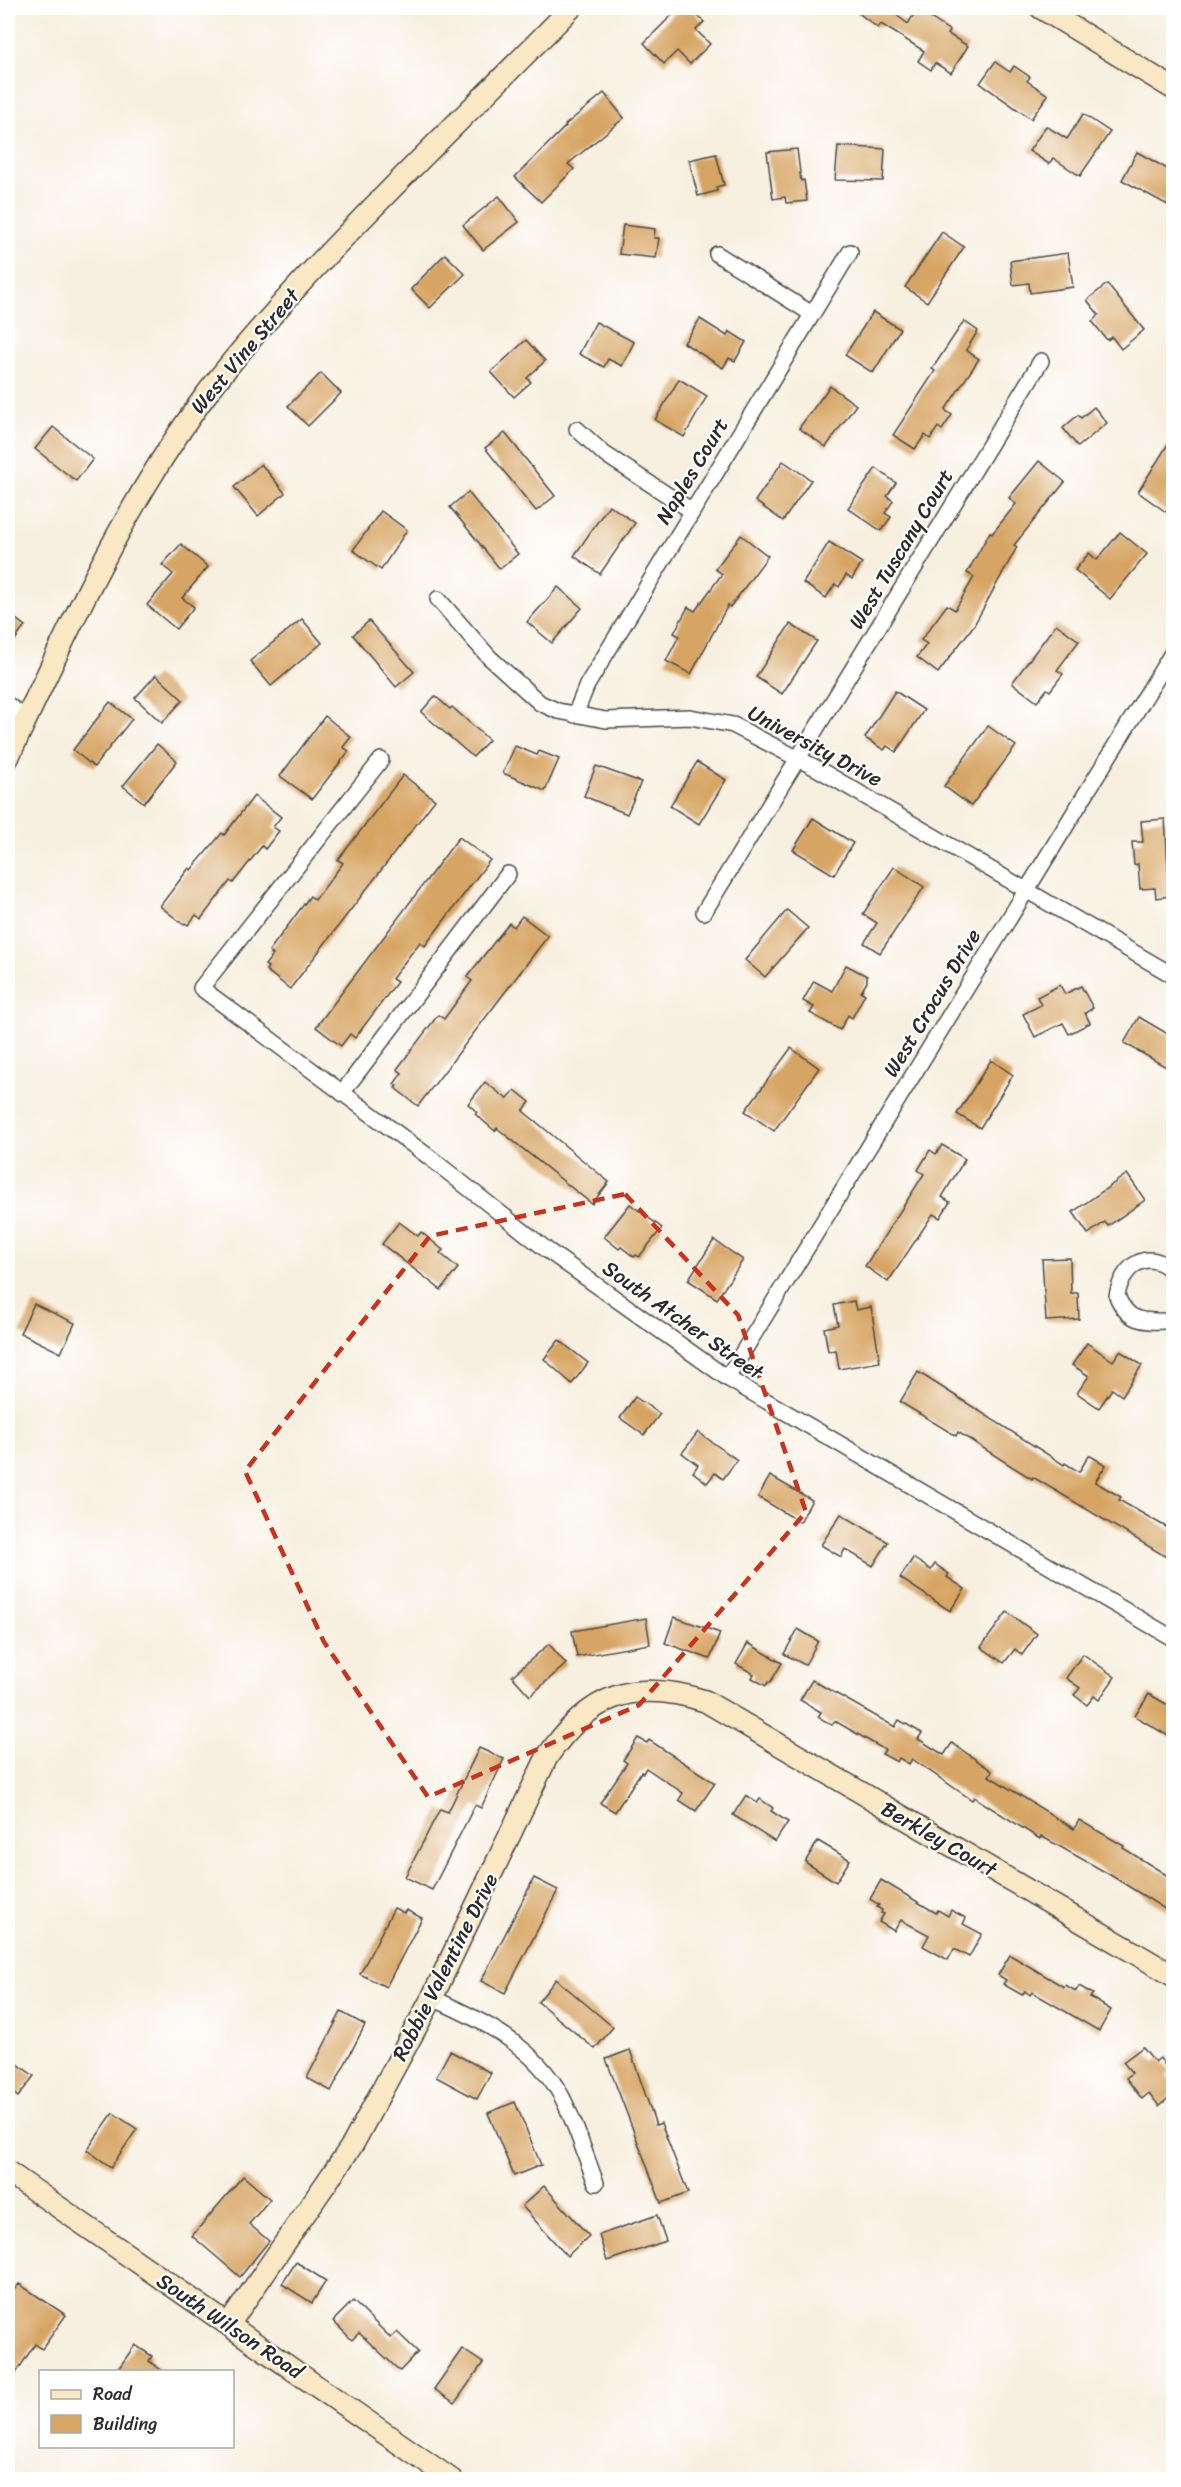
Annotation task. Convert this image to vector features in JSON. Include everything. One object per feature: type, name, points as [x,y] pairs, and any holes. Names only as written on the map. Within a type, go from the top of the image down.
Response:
[{"type":"street","name":"West Vine Street","points":[[8,759],[25,718],[86,592],[158,464],[198,406],[254,335],[340,241],[571,8]]},
{"type":"street","points":[[1041,8],[1173,89]]},
{"type":"street","name":"Naples Court","points":[[575,715],[587,685],[850,252]]},
{"type":"street","points":[[717,254],[812,314]]},
{"type":"street","name":"West Tuscany Court","points":[[704,912],[1041,361]]},
{"type":"street","points":[[577,429],[603,453],[692,511]]},
{"type":"street","name":"University Drive","points":[[438,599],[489,657],[540,703],[575,715],[606,720],[690,717],[733,725],[797,759],[1173,976]]},
{"type":"street","name":"West Crocus Drive","points":[[727,1378],[1173,650]]},
{"type":"street","points":[[8,705],[25,718]]},
{"type":"street","name":"South Atcher Street","points":[[381,759],[201,988],[547,1250],[727,1378],[1173,1639]]},
{"type":"street","points":[[342,1093],[508,874]]},
{"type":"street","points":[[1173,1273],[1165,1263],[1151,1259],[1142,1261],[1124,1275],[1117,1296],[1129,1315],[1139,1320],[1173,1321]]},
{"type":"street","name":"Robbie Valentine Drive","points":[[229,2324],[353,2144],[432,1998],[547,1756],[561,1737],[577,1719],[595,1706],[625,1695],[654,1691],[681,1694],[705,1701]]},
{"type":"street","name":"Berkley Court","points":[[705,1701],[1173,1976]]},
{"type":"street","points":[[432,1998],[480,2019],[538,2063],[562,2097],[596,2183]]},
{"type":"street","name":"South Wilson Road","points":[[8,2172],[452,2480]]},
{"type":"highlighted area","points":[[625,1194],[738,1315],[806,1512],[639,1705],[428,1797],[324,1642],[245,1471],[430,1236]]},
{"type":"building","points":[[679,8],[690,8],[704,22],[696,30],[710,44],[690,64],[677,51],[664,64],[644,43]]},
{"type":"building","points":[[852,8],[894,8],[891,11],[908,24],[917,9],[950,31],[948,34],[968,46],[951,73],[935,63],[931,70],[918,61],[924,51],[881,24],[878,28]]},
{"type":"building","points":[[995,62],[1010,72],[1014,66],[1030,77],[1027,81],[1048,95],[1031,119],[980,83]]},
{"type":"building","points":[[604,93],[624,118],[568,164],[574,169],[541,202],[515,177],[565,125]]},
{"type":"building","points":[[1083,114],[1110,132],[1080,176],[1053,158],[1049,164],[1029,151],[1046,126],[1067,139]]},
{"type":"building","points":[[838,146],[885,149],[883,181],[835,180]]},
{"type":"building","points":[[797,149],[801,181],[804,180],[807,201],[786,203],[785,197],[773,199],[767,152]]},
{"type":"building","points":[[1137,152],[1173,172],[1173,208],[1122,180]]},
{"type":"building","points":[[716,154],[724,185],[716,187],[717,191],[698,196],[689,160]]},
{"type":"building","points":[[499,196],[519,222],[483,250],[463,225]]},
{"type":"building","points":[[623,225],[655,229],[654,238],[659,238],[656,258],[619,254]]},
{"type":"building","points":[[942,232],[964,247],[927,302],[905,287]]},
{"type":"building","points":[[1068,253],[1073,287],[1030,293],[1029,283],[1013,285],[1010,261]]},
{"type":"building","points":[[445,254],[465,274],[430,308],[411,289]]},
{"type":"building","points":[[1107,284],[1144,330],[1121,349],[1112,337],[1107,340],[1092,321],[1099,315],[1087,300]]},
{"type":"building","points":[[873,312],[900,329],[873,373],[845,355]]},
{"type":"building","points":[[700,319],[727,336],[729,331],[746,342],[735,361],[729,358],[723,368],[684,343]]},
{"type":"building","points":[[964,321],[978,331],[966,350],[979,359],[945,410],[952,415],[942,430],[938,427],[930,439],[925,435],[915,449],[893,435],[935,371],[932,369]]},
{"type":"building","points":[[596,322],[634,342],[622,366],[608,359],[604,367],[579,354]]},
{"type":"building","points":[[526,340],[545,361],[527,378],[531,382],[514,397],[491,372]]},
{"type":"building","points":[[321,373],[341,393],[308,426],[288,406]]},
{"type":"building","points":[[679,379],[707,396],[684,437],[655,420]]},
{"type":"building","points":[[830,386],[856,405],[826,447],[799,428]]},
{"type":"building","points":[[1094,407],[1107,423],[1078,447],[1063,428],[1078,415],[1081,418]]},
{"type":"building","points":[[53,427],[93,459],[76,481],[35,449]]},
{"type":"building","points":[[505,433],[555,496],[536,511],[485,448]]},
{"type":"building","points":[[1173,436],[1173,500],[1166,512],[1138,492]]},
{"type":"building","points":[[783,461],[811,480],[783,521],[755,501]]},
{"type":"building","points":[[1039,461],[1065,482],[1014,545],[1017,547],[974,625],[938,673],[917,657],[927,644],[921,640],[947,605],[955,610],[974,577],[967,573],[990,532],[992,534],[1016,504],[1009,498]]},
{"type":"building","points":[[261,464],[285,493],[258,516],[234,487]]},
{"type":"building","points":[[876,468],[896,483],[887,496],[893,501],[885,513],[891,517],[881,531],[848,508]]},
{"type":"building","points":[[468,492],[518,554],[500,569],[450,507]]},
{"type":"building","points":[[609,505],[635,523],[600,574],[574,556]]},
{"type":"building","points":[[381,511],[407,530],[381,570],[353,550]]},
{"type":"building","points":[[1120,532],[1147,554],[1110,599],[1075,570],[1089,553],[1097,560]]},
{"type":"building","points":[[741,535],[768,556],[730,607],[728,605],[691,674],[666,661],[679,636],[674,633],[688,607],[695,611],[722,574],[715,569]]},
{"type":"building","points":[[829,542],[862,563],[852,579],[846,575],[839,587],[835,584],[826,598],[803,583]]},
{"type":"building","points":[[181,544],[208,567],[182,598],[194,607],[176,629],[147,605],[173,574],[162,565]]},
{"type":"building","points":[[558,587],[582,608],[552,643],[527,622]]},
{"type":"building","points":[[8,613],[25,626],[8,650]]},
{"type":"building","points":[[302,619],[322,643],[271,686],[250,661]]},
{"type":"building","points":[[369,621],[414,672],[396,687],[353,635]]},
{"type":"building","points":[[790,624],[817,641],[782,694],[756,677]]},
{"type":"building","points":[[1056,624],[1079,641],[1057,670],[1063,674],[1050,691],[1047,689],[1037,702],[1012,683]]},
{"type":"building","points":[[156,675],[183,700],[162,723],[135,698]]},
{"type":"building","points":[[895,691],[924,710],[896,752],[887,746],[884,750],[865,738]]},
{"type":"building","points":[[435,696],[450,709],[452,707],[489,740],[473,757],[421,712]]},
{"type":"building","points":[[110,702],[132,719],[94,767],[73,750]]},
{"type":"building","points":[[325,716],[351,737],[343,747],[349,751],[312,799],[280,776]]},
{"type":"building","points":[[988,726],[1016,746],[971,806],[944,786]]},
{"type":"building","points":[[157,744],[177,761],[144,803],[123,786]]},
{"type":"building","points":[[515,746],[537,755],[539,751],[559,759],[545,791],[503,773]]},
{"type":"building","points":[[697,762],[726,780],[699,824],[670,806]]},
{"type":"building","points":[[596,766],[641,782],[627,814],[584,796]]},
{"type":"building","points":[[403,775],[435,800],[290,989],[266,970],[268,967],[265,965],[273,955],[269,951],[310,896],[315,900],[343,863],[338,860]]},
{"type":"building","points":[[254,796],[281,817],[273,827],[279,831],[265,849],[262,846],[233,883],[230,881],[201,919],[196,915],[188,925],[185,923],[184,925],[160,906],[189,868],[191,870],[222,833],[224,835]]},
{"type":"building","points":[[813,818],[853,843],[834,875],[793,850]]},
{"type":"building","points":[[1165,819],[1170,896],[1156,898],[1155,888],[1140,889],[1138,864],[1134,865],[1132,842],[1143,842],[1141,821]]},
{"type":"building","points":[[459,837],[490,860],[425,946],[420,942],[400,968],[392,979],[397,982],[355,1038],[350,1034],[341,1046],[316,1027]]},
{"type":"building","points":[[894,867],[924,887],[880,953],[864,943],[877,923],[863,914]]},
{"type":"building","points":[[787,910],[808,928],[765,977],[745,960]]},
{"type":"building","points":[[522,916],[548,936],[418,1106],[395,1088],[397,1086],[394,1084],[402,1073],[397,1069],[438,1015],[444,1019],[472,981],[467,977],[509,923],[514,927]]},
{"type":"building","points":[[846,965],[867,976],[867,982],[861,992],[865,994],[852,1018],[848,1015],[840,1030],[810,1013],[814,1007],[803,1001],[814,981],[832,991]]},
{"type":"building","points":[[1060,985],[1065,994],[1081,986],[1093,1008],[1085,1013],[1090,1023],[1069,1034],[1063,1023],[1035,1037],[1023,1014],[1041,1005],[1037,997]]},
{"type":"building","points":[[1139,1017],[1173,1037],[1173,1071],[1124,1043]]},
{"type":"building","points":[[791,1048],[819,1068],[774,1131],[745,1111]]},
{"type":"building","points":[[991,1060],[1013,1075],[980,1128],[957,1114]]},
{"type":"building","points":[[485,1082],[507,1099],[515,1090],[530,1102],[523,1111],[609,1182],[592,1204],[497,1128],[495,1131],[475,1114],[477,1112],[468,1104]]},
{"type":"building","points":[[942,1145],[965,1159],[942,1197],[950,1202],[940,1218],[933,1214],[888,1282],[865,1266],[924,1174],[918,1170],[930,1150],[936,1154]]},
{"type":"building","points":[[1127,1174],[1145,1200],[1108,1226],[1105,1222],[1088,1234],[1073,1212]]},
{"type":"building","points":[[630,1204],[662,1228],[639,1257],[636,1255],[634,1257],[621,1247],[619,1249],[604,1237]]},
{"type":"building","points":[[399,1222],[418,1236],[421,1232],[443,1250],[440,1253],[458,1268],[441,1290],[382,1244]]},
{"type":"building","points":[[714,1240],[743,1260],[717,1299],[688,1280]]},
{"type":"building","points":[[1070,1258],[1071,1293],[1078,1293],[1079,1319],[1046,1321],[1042,1259]]},
{"type":"building","points":[[854,1301],[856,1310],[871,1307],[880,1362],[839,1369],[836,1350],[828,1351],[824,1328],[838,1325],[834,1305]]},
{"type":"building","points":[[34,1304],[75,1323],[61,1353],[20,1333]]},
{"type":"building","points":[[559,1340],[588,1363],[572,1384],[544,1359]]},
{"type":"building","points":[[1087,1343],[1113,1361],[1120,1351],[1142,1365],[1122,1396],[1112,1389],[1099,1408],[1077,1393],[1089,1376],[1072,1365]]},
{"type":"building","points":[[918,1372],[1064,1465],[1065,1463],[1079,1472],[1089,1455],[1106,1465],[1095,1482],[1121,1497],[1119,1500],[1173,1531],[1173,1561],[1033,1477],[1032,1479],[958,1432],[956,1436],[900,1402]]},
{"type":"building","points":[[635,1397],[660,1414],[644,1435],[620,1418]]},
{"type":"building","points":[[698,1432],[737,1460],[723,1479],[715,1473],[707,1483],[693,1472],[698,1465],[682,1453]]},
{"type":"building","points":[[770,1476],[812,1500],[800,1522],[758,1497]]},
{"type":"building","points":[[841,1514],[888,1542],[873,1566],[845,1549],[841,1557],[821,1545]]},
{"type":"building","points":[[913,1558],[931,1570],[935,1564],[949,1574],[947,1577],[965,1589],[950,1611],[900,1578]]},
{"type":"building","points":[[1007,1612],[1037,1634],[1022,1655],[1015,1649],[1004,1663],[981,1647]]},
{"type":"building","points":[[674,1617],[720,1633],[710,1659],[665,1643]]},
{"type":"building","points":[[646,1618],[650,1644],[577,1657],[572,1631]]},
{"type":"building","points":[[798,1629],[818,1641],[805,1665],[784,1654]]},
{"type":"building","points":[[748,1643],[782,1663],[766,1686],[752,1678],[754,1674],[736,1664]]},
{"type":"building","points":[[549,1644],[566,1664],[530,1696],[512,1676]]},
{"type":"building","points":[[1083,1654],[1115,1677],[1099,1700],[1094,1696],[1087,1705],[1074,1695],[1080,1688],[1066,1678]]},
{"type":"building","points":[[812,1680],[895,1727],[899,1720],[922,1733],[918,1739],[944,1755],[952,1743],[992,1771],[989,1776],[1074,1829],[1079,1820],[1124,1846],[1123,1848],[1173,1879],[1173,1902],[1168,1911],[1107,1873],[1041,1836],[1040,1839],[974,1797],[972,1800],[912,1759],[909,1764],[899,1758],[897,1762],[882,1754],[885,1750],[835,1721],[832,1725],[818,1717],[821,1712],[800,1700]]},
{"type":"building","points":[[1149,1694],[1173,1708],[1173,1739],[1135,1716]]},
{"type":"building","points":[[638,1738],[647,1743],[649,1740],[715,1783],[696,1811],[679,1800],[683,1793],[646,1768],[615,1812],[600,1803],[627,1763],[623,1760]]},
{"type":"building","points":[[479,1748],[504,1759],[481,1808],[475,1805],[432,1890],[405,1877],[440,1809],[448,1812]]},
{"type":"building","points":[[746,1795],[757,1803],[760,1799],[773,1808],[771,1811],[788,1822],[775,1842],[733,1815]]},
{"type":"building","points":[[818,1841],[850,1860],[836,1882],[805,1862]]},
{"type":"building","points":[[534,1878],[558,1890],[505,1993],[481,1981]]},
{"type":"building","points":[[881,1880],[936,1913],[938,1910],[948,1916],[951,1910],[966,1918],[963,1924],[982,1934],[969,1957],[954,1949],[948,1960],[923,1946],[929,1935],[901,1920],[894,1931],[879,1922],[884,1914],[877,1907],[879,1905],[870,1899]]},
{"type":"building","points":[[394,1908],[404,1913],[406,1910],[422,1918],[386,1987],[360,1974]]},
{"type":"building","points":[[1010,1955],[1064,1987],[1065,1985],[1076,1991],[1079,1986],[1093,1994],[1090,1997],[1111,2010],[1099,2031],[1032,1992],[1030,1995],[1025,1991],[1022,1995],[1003,1984],[1006,1980],[998,1975]]},
{"type":"building","points":[[556,1979],[613,2027],[595,2049],[538,2002]]},
{"type":"building","points":[[341,2012],[365,2025],[331,2091],[307,2078]]},
{"type":"building","points":[[1143,2047],[1155,2062],[1160,2058],[1170,2072],[1166,2075],[1173,2085],[1173,2094],[1159,2106],[1149,2093],[1142,2099],[1126,2078],[1132,2073],[1123,2062]]},
{"type":"building","points":[[630,2050],[656,2125],[661,2123],[688,2193],[661,2203],[606,2059]]},
{"type":"building","points":[[450,2051],[491,2073],[477,2099],[436,2077]]},
{"type":"building","points":[[8,2057],[34,2076],[18,2097],[8,2089]]},
{"type":"building","points":[[515,2102],[541,2165],[514,2176],[488,2113]]},
{"type":"building","points":[[113,2113],[137,2129],[111,2167],[87,2150]]},
{"type":"building","points":[[243,2176],[270,2199],[249,2224],[269,2241],[240,2277],[192,2236]]},
{"type":"building","points":[[544,2186],[589,2236],[567,2256],[522,2206]]},
{"type":"building","points":[[657,2215],[666,2241],[607,2261],[599,2235]]},
{"type":"building","points":[[296,2262],[326,2281],[312,2303],[282,2284]]},
{"type":"building","points":[[8,2284],[15,2289],[19,2284],[66,2315],[42,2349],[35,2344],[8,2385]]},
{"type":"building","points":[[353,2301],[391,2338],[397,2332],[418,2352],[400,2371],[359,2333],[352,2340],[333,2321]]},
{"type":"building","points":[[135,2345],[152,2356],[149,2361],[161,2370],[117,2370]]},
{"type":"building","points":[[462,2349],[483,2363],[455,2403],[434,2389]]}]
